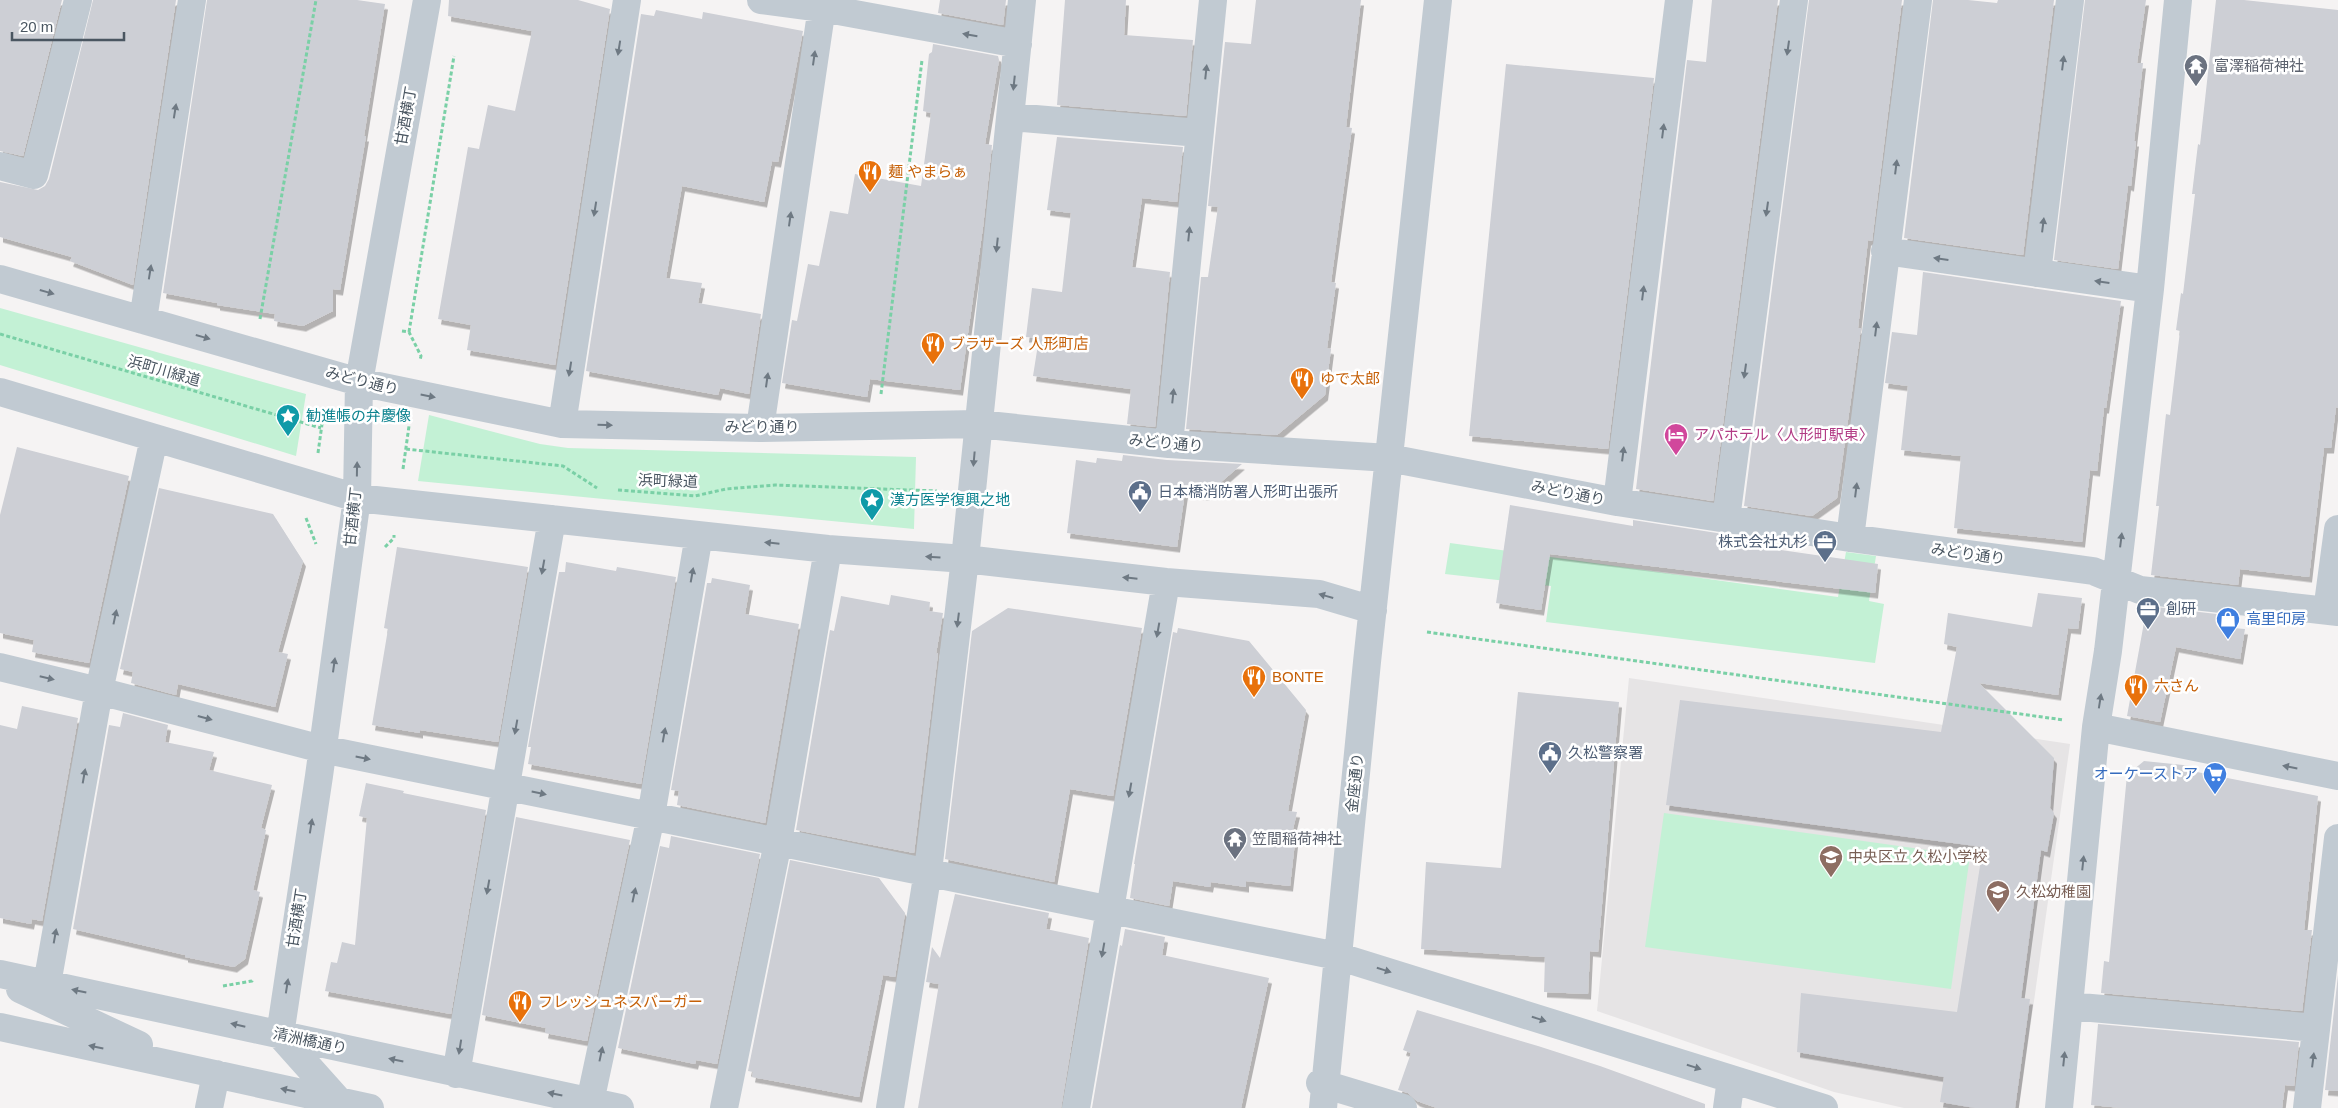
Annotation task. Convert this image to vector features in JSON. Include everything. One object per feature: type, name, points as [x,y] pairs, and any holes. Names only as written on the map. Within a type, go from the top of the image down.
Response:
[{"type":"street","points":[[0,166],[34,175],[78,0]]},
{"type":"street","points":[[143,320],[192,0]]},
{"type":"street","name":"甘酒横丁","points":[[280,1035],[357,498],[359,382],[427,0]]},
{"type":"street","points":[[562,424],[627,0]]},
{"type":"street","points":[[761,0],[822,4],[926,27],[1018,44]]},
{"type":"street","points":[[890,1108],[928,871],[965,559],[1022,0]]},
{"type":"street","points":[[1169,444],[1213,0]]},
{"type":"street","name":"金座通り","points":[[1323,1091],[1438,0]]},
{"type":"street","points":[[1618,502],[1679,0]]},
{"type":"street","points":[[1726,519],[1794,0]]},
{"type":"street","points":[[1850,538],[1918,0]]},
{"type":"street","points":[[2037,273],[2070,0]]},
{"type":"street","points":[[2059,1108],[2069,1006],[2084,724],[2116,579],[2150,289],[2178,0]]},
{"type":"street","points":[[760,428],[822,4]]},
{"type":"street","points":[[1011,117],[1200,133]]},
{"type":"street","points":[[1885,251],[2150,289]]},
{"type":"street","name":"みどり通り","points":[[0,279],[359,382],[562,424],[760,428],[978,424],[1169,444],[1389,458],[1618,502],[1850,538],[2093,571],[2140,590],[2333,611]]},
{"type":"street","points":[[0,392],[357,498],[828,549],[965,559],[1166,582],[1319,594],[1373,610]]},
{"type":"street","points":[[47,984],[99,691],[154,438]]},
{"type":"street","points":[[456,1074],[552,519]]},
{"type":"street","points":[[2333,611],[2338,528]]},
{"type":"street","points":[[590,1102],[651,816],[699,535]]},
{"type":"street","points":[[724,1108],[778,842],[828,549]]},
{"type":"street","points":[[1076,1108],[1166,582]]},
{"type":"street","points":[[0,667],[322,749],[928,871],[1337,956],[1824,1108]]},
{"type":"street","points":[[2084,724],[2338,776]]},
{"type":"street","points":[[2307,1108],[2338,838]]},
{"type":"street","name":"清洲橋通り","points":[[0,974],[620,1108]]},
{"type":"street","points":[[0,980],[182,1065]]},
{"type":"street","points":[[2069,1006],[2316,1028]]},
{"type":"street","points":[[0,1020],[195,1016]]},
{"type":"street","points":[[0,1027],[182,1065],[338,1104],[370,1108]]},
{"type":"street","points":[[280,1035],[338,1104]]},
{"type":"street","points":[[209,1108],[216,1074]]},
{"type":"street","points":[[1728,1108],[1731,1079]]},
{"type":"street","points":[[1323,1091],[1403,1108]]},
{"type":"path","points":[[254,352],[316,0]]},
{"type":"path","points":[[877,426],[926,27]]},
{"type":"path","points":[[409,332],[455,49]]},
{"type":"path","name":"浜町川緑道","points":[[0,334],[321,428]]},
{"type":"path","points":[[406,449],[563,466],[595,488],[604,489]]},
{"type":"path","name":"浜町緑道","points":[[613,490],[695,496],[726,489],[775,485],[936,491]]},
{"type":"path","points":[[1427,632],[2084,724]]},
{"type":"shaded area","name":"中央区立 久松小学校","points":[[1629,678],[2070,744],[2019,1108],[1904,1108],[1834,1092],[1597,1011]]},
{"type":"green space","points":[[0,308],[306,394],[296,456],[0,365]]},
{"type":"green space","points":[[429,415],[540,444],[568,448],[916,457],[914,529],[418,481]]},
{"type":"green space","points":[[1450,543],[1838,597],[1846,552],[1876,556],[1869,601],[1884,604],[1875,663],[1546,622],[1551,586],[1445,574]]},
{"type":"green space","points":[[1664,813],[1970,856],[1951,989],[1645,947]]},
{"type":"building","points":[[0,0],[62,0],[23,156],[0,151]]},
{"type":"building","points":[[93,0],[176,0],[133,285],[70,261],[72,257],[0,237],[0,182],[38,190],[45,186],[49,179]]},
{"type":"building","points":[[207,0],[357,0],[385,4],[364,136],[366,136],[340,290],[333,289],[333,311],[303,326],[274,321],[275,314],[217,305],[217,303],[163,293]]},
{"type":"building","points":[[449,0],[578,0],[610,9],[555,365],[467,350],[471,325],[438,319],[468,147],[479,149],[488,105],[515,111],[532,31],[448,16]]},
{"type":"building","points":[[940,0],[1006,0],[1003,25],[938,13]]},
{"type":"building","points":[[1065,0],[1126,0],[1124,35],[1193,40],[1186,116],[1057,105]]},
{"type":"building","points":[[1256,0],[1361,0],[1346,127],[1352,128],[1331,282],[1336,283],[1327,348],[1331,349],[1325,395],[1277,435],[1186,429],[1201,277],[1208,277],[1218,207],[1208,206],[1225,42],[1251,44]]},
{"type":"building","points":[[1712,0],[1778,0],[1713,501],[1636,489],[1687,60],[1706,62]]},
{"type":"building","points":[[1809,0],[1902,0],[1872,241],[1868,240],[1858,328],[1861,328],[1837,498],[1812,516],[1744,506]]},
{"type":"building","points":[[1933,0],[1968,0],[1997,3],[1998,0],[2054,0],[2023,255],[1904,238]]},
{"type":"building","points":[[2085,0],[2146,0],[2137,63],[2143,63],[2134,141],[2136,141],[2131,186],[2128,185],[2118,269],[2054,260]]},
{"type":"building","points":[[2216,0],[2244,0],[2338,10],[2338,408],[2336,407],[2331,448],[2324,448],[2309,577],[2240,569],[2238,585],[2151,575],[2159,506],[2156,506],[2166,414],[2170,415],[2180,331],[2176,330],[2181,293],[2183,294],[2195,194],[2192,194],[2198,144],[2200,145]]},
{"type":"building","points":[[656,10],[702,19],[703,12],[803,31],[778,162],[772,161],[764,202],[682,186],[666,278],[702,283],[698,303],[761,314],[749,394],[720,388],[718,395],[586,371],[641,14],[654,16]]},
{"type":"building","points":[[933,44],[998,56],[999,60],[985,144],[992,145],[983,227],[960,390],[870,379],[867,397],[782,383],[792,320],[797,321],[808,264],[819,266],[830,211],[848,214],[855,174],[921,186],[931,113],[923,111],[929,54],[932,52]]},
{"type":"building","points":[[1506,64],[1654,78],[1608,449],[1469,436]]},
{"type":"building","points":[[1057,137],[1183,147],[1177,202],[1142,198],[1132,267],[1170,272],[1155,427],[1127,424],[1131,389],[1033,376],[1039,338],[1026,337],[1032,288],[1062,292],[1071,213],[1047,210]]},
{"type":"building","points":[[1923,272],[2121,301],[2106,408],[2104,408],[2097,471],[2090,470],[2082,542],[1954,528],[1961,456],[1901,450],[1908,386],[1885,383],[1892,332],[1917,335]]},
{"type":"building","points":[[17,447],[129,476],[89,663],[32,652],[34,640],[0,633],[0,515]]},
{"type":"building","points":[[1123,455],[1167,460],[1242,464],[1206,495],[1185,492],[1177,547],[1067,533],[1076,460],[1096,463],[1097,458],[1122,461]]},
{"type":"building","points":[[159,488],[273,514],[303,561],[278,652],[288,654],[275,707],[178,684],[176,695],[131,683],[133,672],[120,669]]},
{"type":"building","points":[[1510,505],[1633,526],[1633,520],[1775,542],[1767,548],[1878,564],[1875,593],[1550,554],[1541,610],[1496,603]]},
{"type":"building","points":[[397,547],[528,567],[498,742],[420,730],[420,733],[372,725],[388,629],[384,628]]},
{"type":"building","points":[[566,562],[616,571],[617,567],[676,577],[641,784],[528,764],[531,747],[528,747],[559,572],[565,572]]},
{"type":"building","points":[[712,578],[750,585],[745,614],[799,624],[765,823],[677,805],[679,791],[671,790],[707,583],[711,583]]},
{"type":"building","points":[[2038,593],[2082,598],[2078,629],[2068,628],[2058,695],[1979,683],[2054,758],[2050,808],[2054,813],[2047,852],[2041,850],[2021,998],[2030,999],[2015,1108],[1975,1108],[1940,1102],[1944,1077],[1797,1052],[1801,993],[1957,1012],[1983,847],[1666,805],[1680,700],[1941,732],[1957,647],[1944,644],[1948,613],[2032,627]]},
{"type":"building","points":[[891,595],[930,602],[929,611],[943,613],[936,654],[938,653],[914,853],[796,830],[830,630],[834,631],[841,596],[889,605]]},
{"type":"building","points":[[2147,606],[2234,616],[2233,628],[2245,629],[2240,659],[2176,647],[2160,722],[2127,716]]},
{"type":"building","points":[[1008,608],[1142,628],[1113,796],[1070,789],[1054,882],[945,859],[972,631]]},
{"type":"building","points":[[1178,628],[1249,641],[1306,710],[1288,811],[1297,812],[1292,833],[1296,833],[1290,886],[1246,881],[1246,887],[1211,882],[1210,887],[1173,881],[1169,906],[1130,898],[1173,632],[1177,633]]},
{"type":"building","points":[[1518,692],[1619,702],[1598,952],[1590,951],[1588,994],[1544,992],[1545,957],[1421,949],[1426,862],[1501,868]]},
{"type":"building","points":[[22,706],[78,718],[42,921],[32,919],[31,924],[0,918],[0,725],[17,729]]},
{"type":"building","points":[[123,713],[168,725],[165,742],[214,752],[209,770],[272,785],[261,828],[266,830],[253,890],[260,892],[245,959],[234,967],[185,957],[185,955],[73,929],[109,725],[120,727]]},
{"type":"building","points":[[2144,761],[2193,766],[2192,771],[2318,796],[2304,930],[2312,930],[2302,1011],[2101,993],[2104,961],[2109,962],[2127,775]]},
{"type":"building","points":[[366,783],[404,791],[403,793],[486,810],[451,1014],[325,991],[331,962],[337,963],[342,942],[355,945],[367,818],[359,816]]},
{"type":"building","points":[[516,817],[630,840],[587,1041],[545,1033],[546,1028],[482,1015]]},
{"type":"building","points":[[671,836],[760,854],[717,1064],[696,1060],[695,1064],[618,1048],[660,846],[669,848]]},
{"type":"building","points":[[790,860],[879,878],[905,913],[895,977],[883,975],[859,1097],[752,1077],[753,1072],[748,1071]]},
{"type":"building","points":[[955,894],[1049,913],[1046,929],[1089,938],[1061,1108],[918,1108],[939,984],[926,982],[932,947],[940,958]]},
{"type":"building","points":[[1125,929],[1165,937],[1162,955],[1269,978],[1241,1108],[1092,1108],[1120,945],[1122,946]]},
{"type":"building","points":[[2338,975],[2338,1091],[2325,1090]]},
{"type":"building","points":[[1417,1010],[1600,1066],[1705,1104],[1705,1108],[1437,1108],[1417,1101],[1408,1093],[1398,1090],[1411,1053],[1403,1050]]},
{"type":"building","points":[[2098,1024],[2299,1042],[2294,1086],[2285,1085],[2282,1108],[2122,1108],[2091,1105]]},
{"type":"place","name":"富澤稲荷神社","points":[[2196,87]]},
{"type":"place","name":"麺 やまらぁ","points":[[870,193]]},
{"type":"place","name":"ブラザーズ 人形町店","points":[[933,365]]},
{"type":"place","name":"ゆで太郎","points":[[1302,400]]},
{"type":"place","name":"勧進帳の弁慶像","points":[[288,437]]},
{"type":"place","name":"アパホテル〈人形町駅東〉","points":[[1676,456]]},
{"type":"place","name":"日本橋消防署人形町出張所","points":[[1140,513]]},
{"type":"place","name":"漢方医学復興之地","points":[[872,521]]},
{"type":"place","name":"株式会社丸杉","points":[[1825,563]]},
{"type":"place","name":"創研","points":[[2148,630]]},
{"type":"place","name":"高里印房","points":[[2228,640]]},
{"type":"place","name":"BONTE","points":[[1254,698]]},
{"type":"place","name":"六さん","points":[[2136,707]]},
{"type":"place","name":"久松警察署","points":[[1550,774]]},
{"type":"place","name":"オーケーストア","points":[[2215,795]]},
{"type":"place","name":"笠間稲荷神社","points":[[1235,860]]},
{"type":"place","name":"中央区立 久松小学校","points":[[1831,878]]},
{"type":"place","name":"久松幼稚園","points":[[1998,913]]},
{"type":"place","name":"フレッシュネスバーガー","points":[[520,1023]]}]
